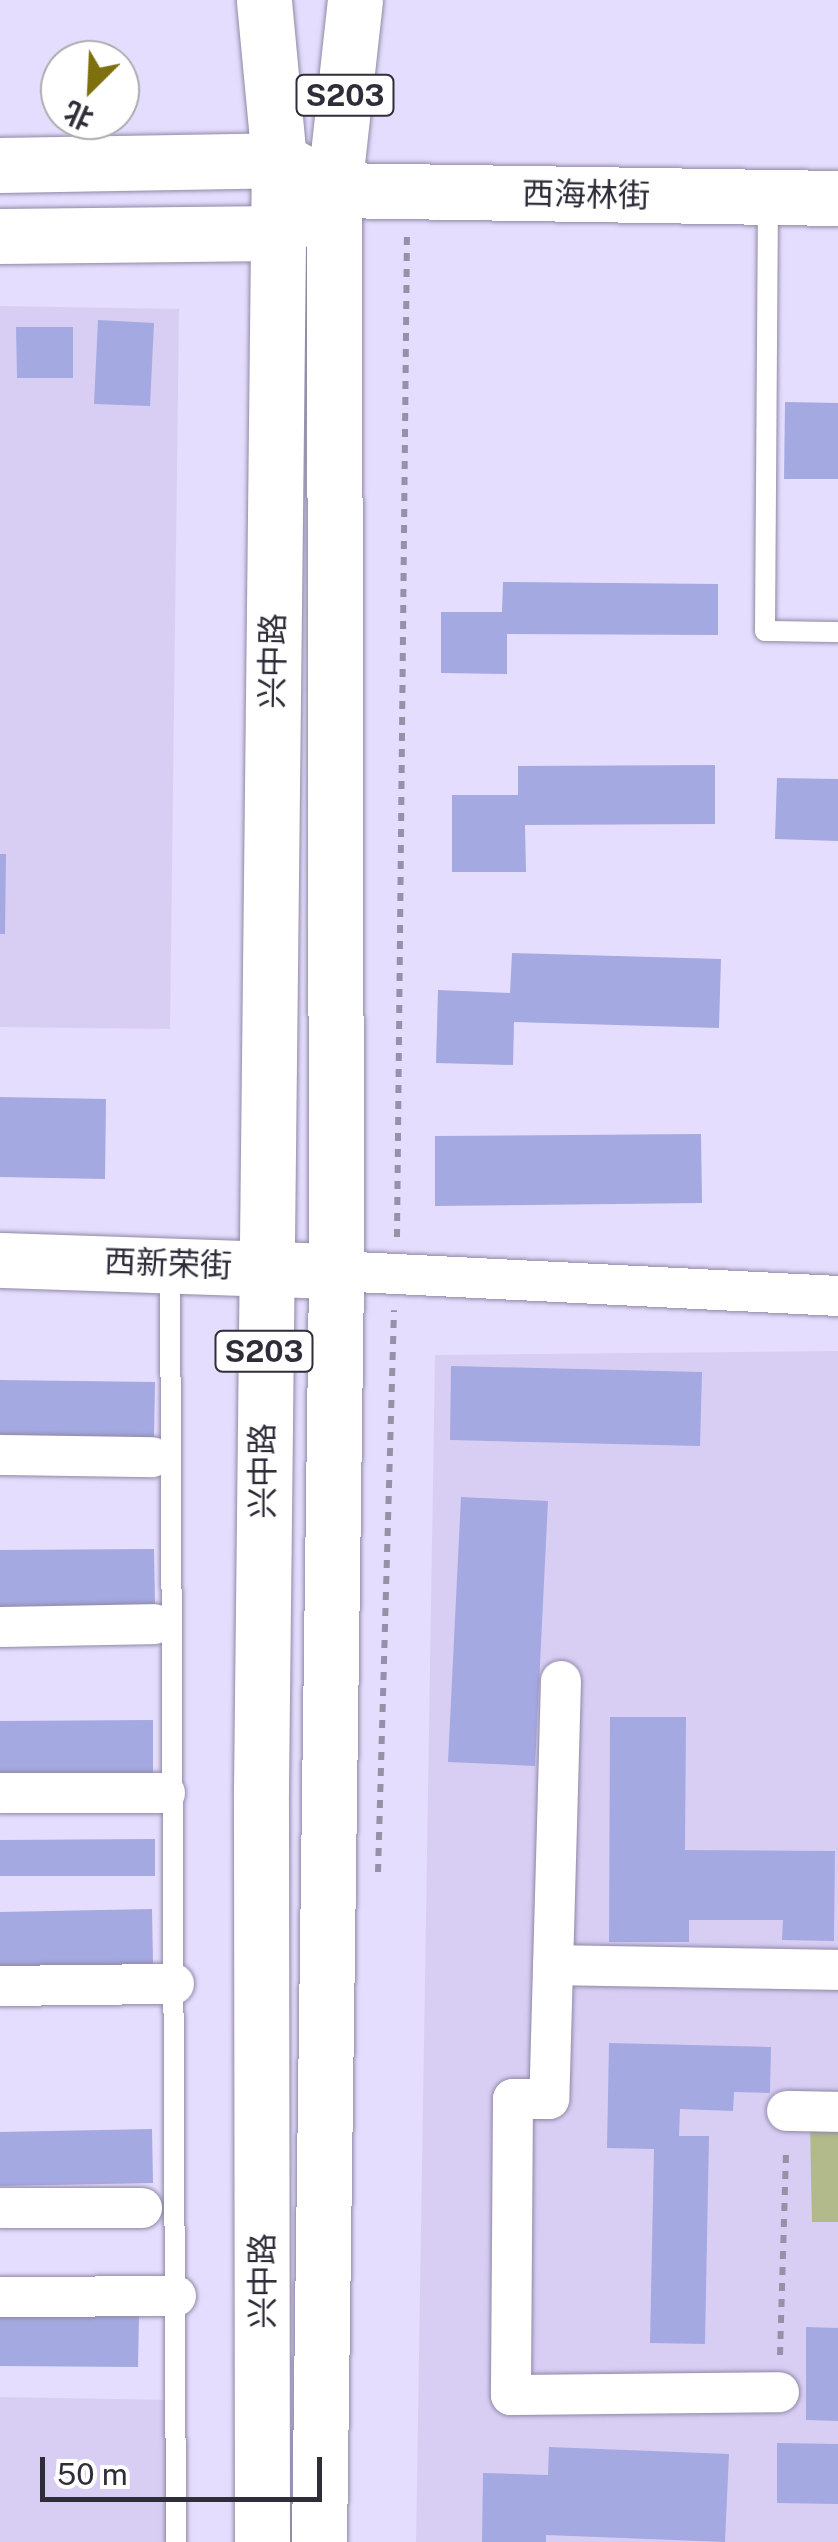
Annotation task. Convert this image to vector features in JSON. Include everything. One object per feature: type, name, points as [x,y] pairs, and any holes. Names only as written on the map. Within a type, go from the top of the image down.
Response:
[{"type":"main road","name":"S203","points":[[264,0],[279,160]]},
{"type":"main road","name":"S203","points":[[334,190],[356,0]]},
{"type":"main road","name":"西海林街","points":[[0,165],[279,160],[334,190],[838,198]]},
{"type":"main road","name":"兴中路","points":[[262,2542],[265,1267],[279,160]]},
{"type":"main road","name":"兴中路","points":[[319,2542],[336,1271],[334,190]]},
{"type":"main road","points":[[0,236],[278,234],[334,190]]},
{"type":"main road","name":"西新荣街","points":[[0,1260],[170,1262],[336,1271]]},
{"type":"street","points":[[336,1271],[838,1296]]},
{"type":"street","points":[[0,1455],[152,1457]]},
{"type":"street","points":[[0,1627],[154,1624]]},
{"type":"street","points":[[561,1681],[549,2099],[514,2098],[511,2395],[779,2392]]},
{"type":"street","points":[[0,1793],[164,1793]]},
{"type":"street","points":[[553,1965],[838,1970]]},
{"type":"street","points":[[0,1986],[174,1984]]},
{"type":"street","points":[[787,2111],[838,2112]]},
{"type":"street","points":[[0,2208],[142,2208]]},
{"type":"street","points":[[0,2297],[176,2296]]},
{"type":"lane","points":[[768,198],[765,631],[838,632]]},
{"type":"lane","points":[[170,1262],[176,2542]]},
{"type":"path","points":[[396,1254],[408,192]]},
{"type":"path","points":[[378,1882],[395,1290]]},
{"type":"path","points":[[779,2392],[787,2111]]},
{"type":"shaded area","points":[[0,306],[179,309],[170,1029],[0,1027]]},
{"type":"shaded area","points":[[838,1351],[838,2542],[416,2542],[435,1355]]},
{"type":"shaded area","points":[[0,2397],[172,2400],[171,2542],[0,2542]]},
{"type":"green space","points":[[810,2125],[838,2126],[838,2222],[812,2222]]},
{"type":"building","points":[[98,320],[154,323],[150,406],[94,404]]},
{"type":"building","points":[[16,327],[73,327],[73,378],[17,378]]},
{"type":"building","points":[[785,402],[838,403],[838,479],[784,479]]},
{"type":"building","points":[[503,582],[718,584],[718,635],[507,634],[507,674],[441,673],[441,612],[502,612]]},
{"type":"building","points":[[715,765],[715,824],[525,825],[526,872],[452,872],[452,795],[518,795],[518,766]]},
{"type":"building","points":[[777,778],[838,779],[838,841],[775,839]]},
{"type":"building","points":[[0,854],[6,854],[5,934],[0,934]]},
{"type":"building","points":[[512,953],[721,959],[719,1028],[514,1022],[513,1065],[436,1063],[438,990],[510,993]]},
{"type":"building","points":[[0,1097],[106,1099],[105,1179],[0,1177]]},
{"type":"building","points":[[701,1134],[702,1203],[435,1206],[435,1136]]},
{"type":"building","points":[[451,1366],[702,1372],[700,1446],[450,1440]]},
{"type":"building","points":[[0,1380],[155,1382],[154,1439],[0,1437]]},
{"type":"building","points":[[461,1497],[548,1501],[535,1766],[448,1762]]},
{"type":"building","points":[[154,1549],[155,1605],[0,1607],[0,1550]]},
{"type":"building","points":[[610,1717],[686,1717],[685,1850],[835,1851],[834,1941],[782,1940],[783,1920],[689,1920],[689,1942],[609,1942]]},
{"type":"building","points":[[153,1720],[153,1774],[0,1775],[0,1721]]},
{"type":"building","points":[[155,1839],[155,1876],[0,1876],[0,1840]]},
{"type":"building","points":[[152,1909],[153,1964],[0,1967],[0,1912]]},
{"type":"building","points":[[609,2043],[771,2047],[770,2093],[734,2092],[733,2111],[680,2109],[679,2136],[709,2136],[705,2344],[650,2343],[654,2149],[607,2148]]},
{"type":"building","points":[[152,2129],[153,2183],[0,2186],[0,2132]]},
{"type":"building","points":[[0,2313],[139,2315],[138,2367],[0,2366]]},
{"type":"building","points":[[806,2327],[838,2328],[838,2421],[806,2420]]},
{"type":"building","points":[[777,2443],[838,2444],[838,2504],[777,2503]]},
{"type":"building","points":[[549,2447],[729,2454],[725,2542],[546,2535],[546,2542],[482,2542],[483,2473],[548,2475]]}]
